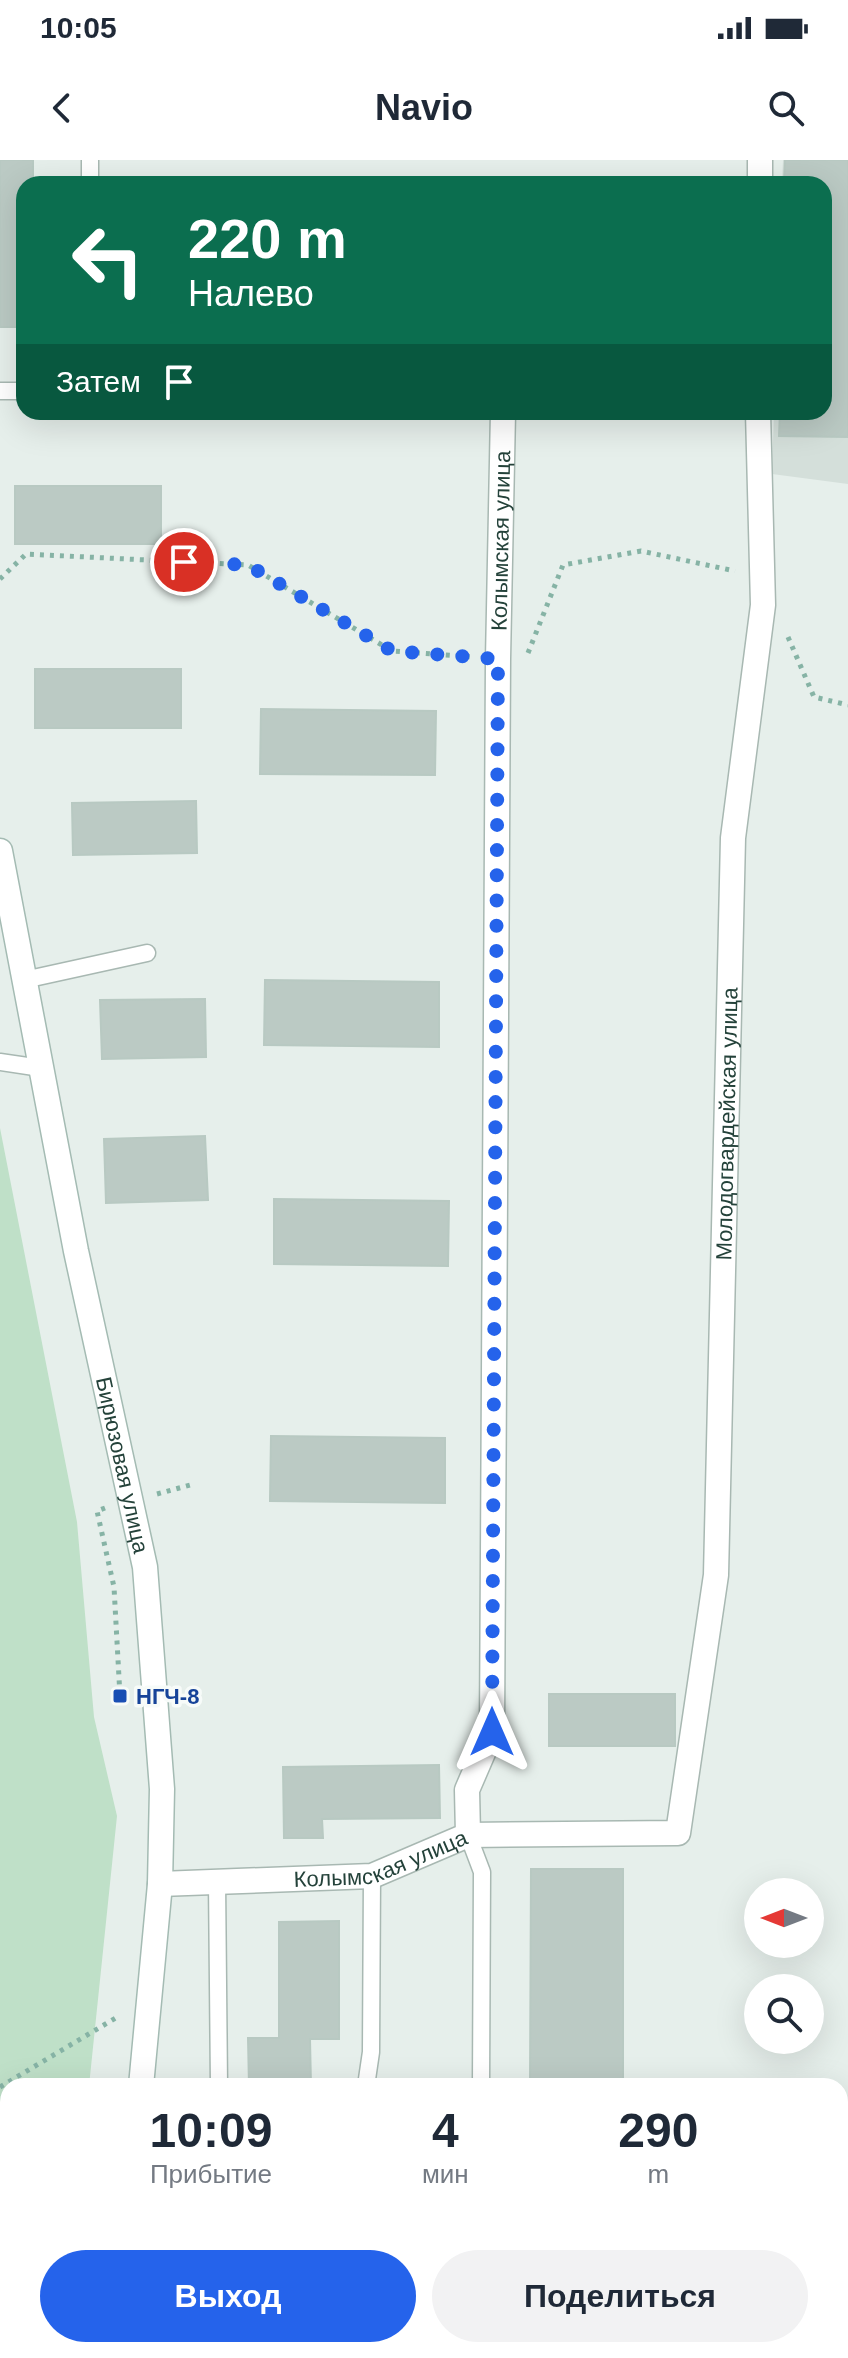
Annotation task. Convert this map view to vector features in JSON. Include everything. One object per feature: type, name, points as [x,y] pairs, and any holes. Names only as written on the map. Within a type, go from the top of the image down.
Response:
[{"type":"street","name":"Колымская улица","points":[[160,1884],[372,1876],[468,1835],[467,1790],[492,1732],[498,659],[503,420]]},
{"type":"street","name":"Молодогвардейская улица","points":[[468,1835],[678,1833],[716,1575],[733,838],[763,605],[758,420]]},
{"type":"street","name":"Бирюзовая улица","points":[[0,851],[76,1251],[145,1567],[162,1789],[160,1884],[142,2078]]},
{"type":"lane","points":[[24,980],[147,953]]},
{"type":"lane","points":[[0,1062],[41,1068]]},
{"type":"lane","points":[[468,1835],[482,1872],[481,2078]]},
{"type":"lane","points":[[367,2078],[371,2052],[372,1876]]},
{"type":"lane","points":[[217,1881],[219,2078]]},
{"type":"path","points":[[0,579],[26,554],[248,565],[392,651],[498,659],[526,658],[563,565],[641,551],[762,576]]},
{"type":"path","points":[[785,630],[814,697],[848,705]]},
{"type":"path","points":[[15,2078],[151,1997]]},
{"type":"shaded area","points":[[783,160],[848,160],[848,484],[772,474],[774,420],[832,420],[832,176],[782,176]]},
{"type":"green space","points":[[0,1128],[77,1522],[94,1717],[117,1816],[90,2078],[0,2078]]},
{"type":"building","points":[[0,160],[33,160],[33,176],[16,176],[16,327],[0,327]]},
{"type":"building","points":[[785,160],[848,160],[848,437],[779,436],[780,420],[832,420],[832,176],[784,176]]},
{"type":"building","points":[[15,486],[161,486],[161,544],[15,544]]},
{"type":"building","points":[[35,669],[181,669],[181,728],[35,728]]},
{"type":"building","points":[[261,709],[436,711],[435,775],[260,774]]},
{"type":"building","points":[[196,801],[197,853],[73,855],[72,803]]},
{"type":"building","points":[[265,980],[439,982],[439,1047],[264,1045]]},
{"type":"building","points":[[205,999],[206,1057],[102,1059],[100,1000]]},
{"type":"building","points":[[205,1136],[208,1200],[106,1203],[104,1139]]},
{"type":"building","points":[[274,1199],[449,1201],[448,1266],[274,1264]]},
{"type":"building","points":[[271,1436],[445,1438],[445,1503],[270,1501]]},
{"type":"building","points":[[549,1694],[675,1694],[675,1746],[549,1746]]},
{"type":"building","points":[[439,1765],[440,1818],[322,1819],[323,1838],[284,1838],[283,1767]]},
{"type":"building","points":[[531,1869],[623,1869],[623,2078],[530,2078]]},
{"type":"building","points":[[339,1921],[339,2039],[310,2039],[311,2078],[249,2078],[248,2038],[279,2038],[279,1922]]},
{"type":"place","name":"НГЧ-8","points":[[120,1696]]},
{"type":"route","points":[[184,562],[248,565],[392,651],[498,659],[492,1732]]}]
